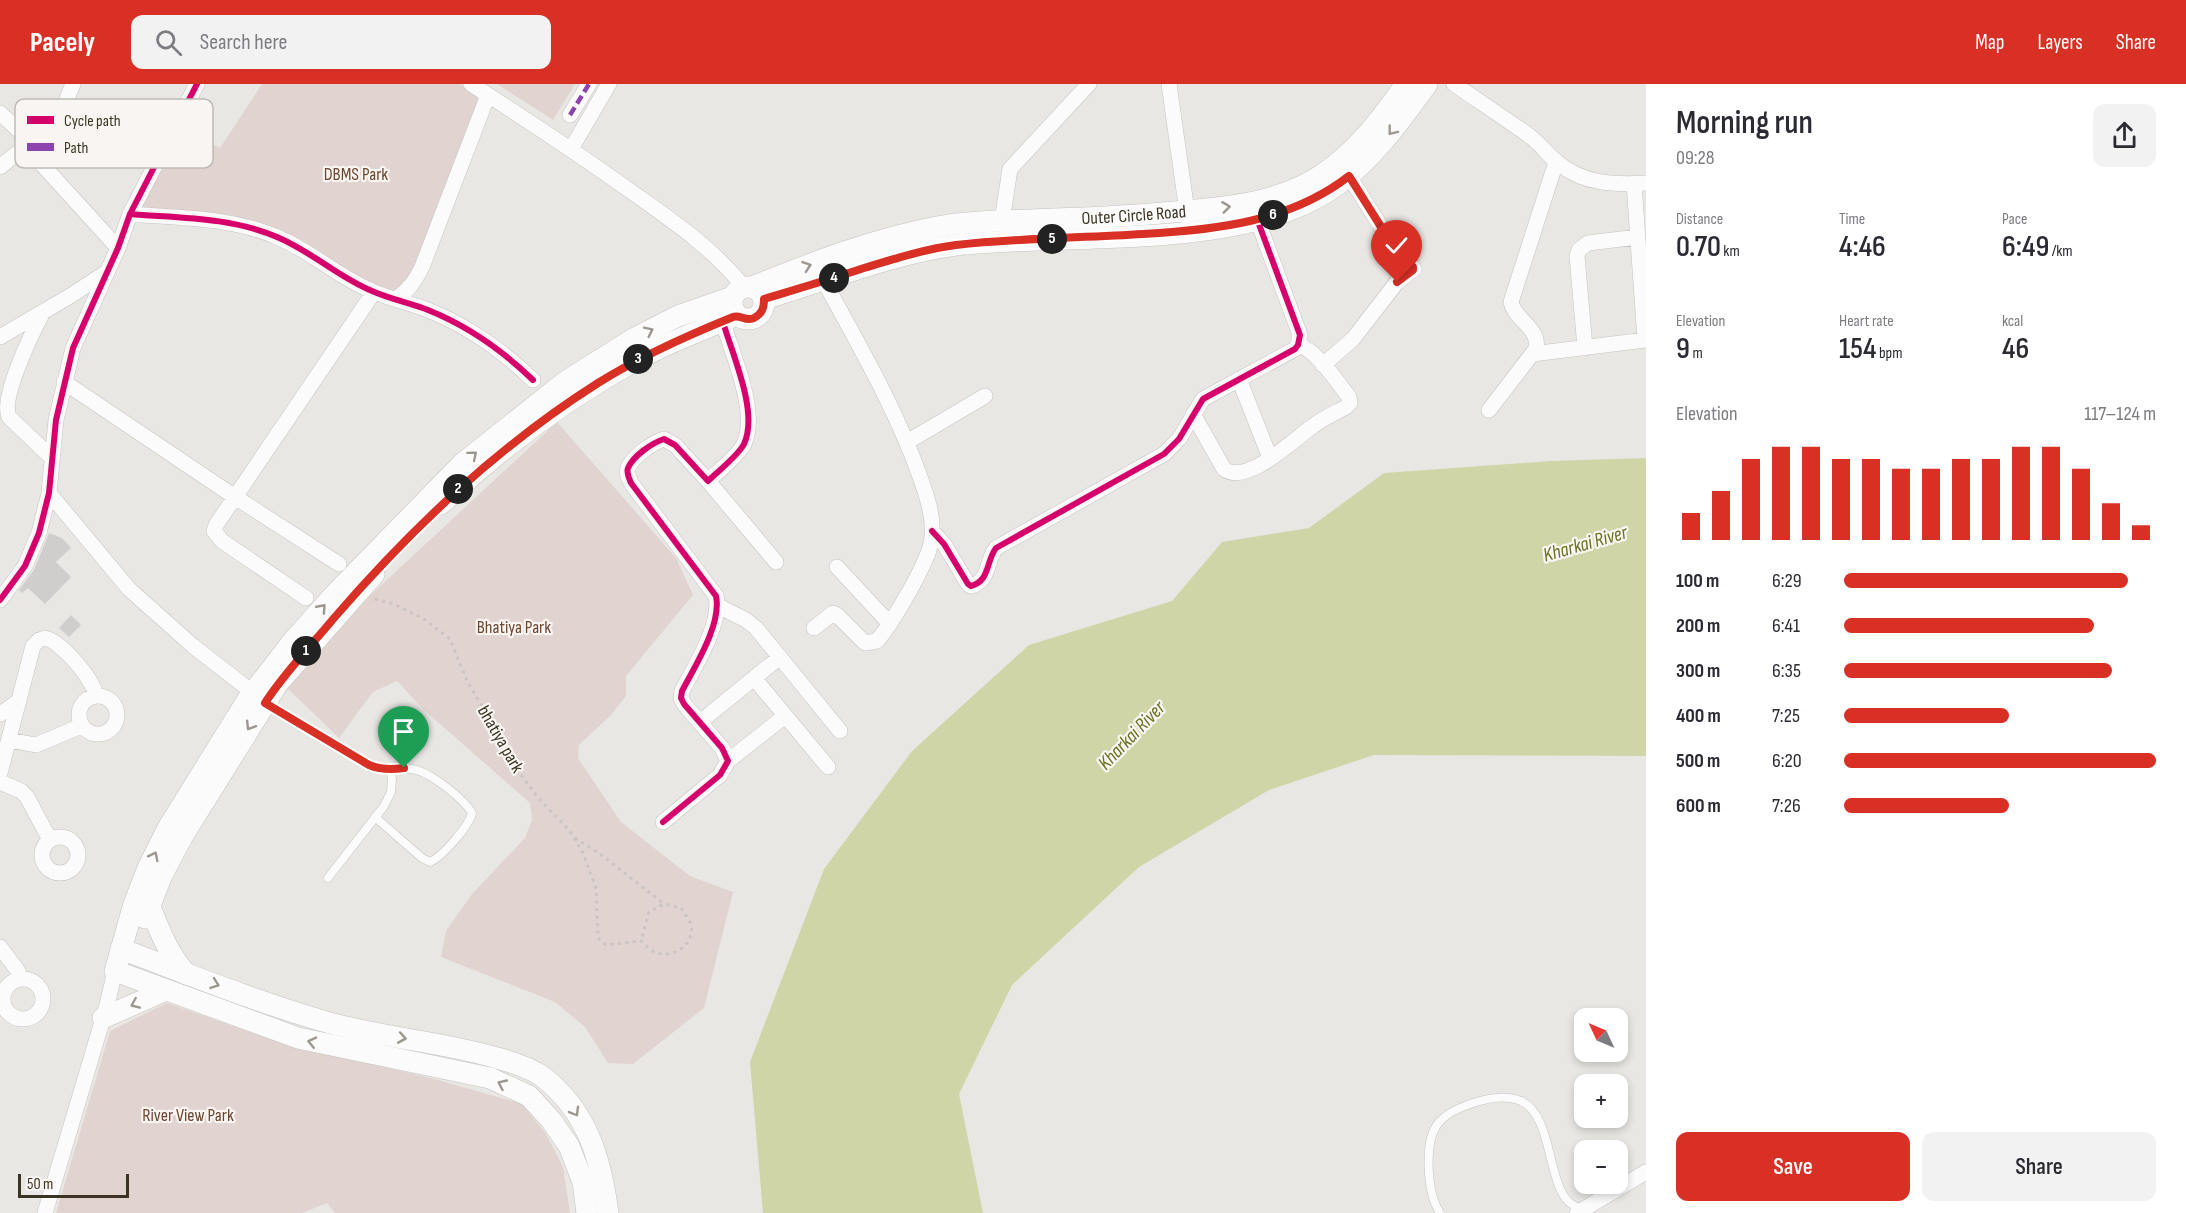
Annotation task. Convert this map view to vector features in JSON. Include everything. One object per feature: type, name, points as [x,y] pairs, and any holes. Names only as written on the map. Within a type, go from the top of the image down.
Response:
[{"type":"main road","name":"Outer Circle Road","points":[[742,301],[870,243],[938,227],[1002,221],[1114,217],[1188,221],[1232,207],[1276,197],[1319,177],[1353,151],[1406,84]]},
{"type":"main road","name":"Outer Circle Road","points":[[742,301],[824,281],[917,252],[955,245],[1188,221],[1257,219],[1310,201],[1349,176],[1385,140],[1427,84]]},
{"type":"main road","points":[[587,1213],[583,1182],[569,1146],[551,1120],[529,1096],[490,1078],[298,1038],[122,973],[134,904],[148,868],[168,828],[259,698],[278,683],[352,597],[417,527],[502,451],[549,416],[637,360],[675,341],[742,301]]},
{"type":"main road","points":[[127,952],[182,837],[292,641],[335,594],[462,464],[509,424],[565,382],[635,338],[678,316],[742,301]]},
{"type":"main road","points":[[148,905],[172,957],[186,974]]},
{"type":"main road","points":[[127,952],[324,1022],[471,1050],[512,1063],[542,1076],[570,1102],[592,1140],[604,1183],[608,1213]]},
{"type":"main road","points":[[105,1011],[166,990]]},
{"type":"street","points":[[67,99],[73,84]]},
{"type":"street","points":[[189,99],[197,84]]},
{"type":"street","points":[[471,84],[571,149],[701,242],[725,264],[742,301],[748,432],[743,446],[708,481]]},
{"type":"street","points":[[570,115],[589,84]]},
{"type":"street","points":[[571,149],[609,84]]},
{"type":"street","points":[[1002,221],[1010,169],[1089,84]]},
{"type":"street","points":[[1170,84],[1188,221]]},
{"type":"street","points":[[1454,84],[1534,140],[1567,170],[1586,179],[1640,183],[1638,237],[1646,340],[1532,354]]},
{"type":"street","points":[[396,299],[416,280],[422,267],[488,95]]},
{"type":"street","points":[[0,114],[15,127]]},
{"type":"street","points":[[0,167],[15,155]]},
{"type":"street","points":[[1489,410],[1536,349],[1536,335],[1515,312],[1511,302],[1556,162]]},
{"type":"street","points":[[45,168],[118,248]]},
{"type":"street","points":[[0,600],[25,566],[39,533],[49,493],[56,420],[73,348],[118,248],[130,214],[154,168]]},
{"type":"street","points":[[1323,365],[1353,339],[1397,282],[1414,268],[1383,230],[1349,176]]},
{"type":"street","points":[[130,214],[236,223],[256,228],[280,238],[357,284],[430,311],[462,327],[497,349],[533,380]]},
{"type":"street","points":[[932,531],[939,538],[968,584],[974,586],[984,577],[996,548],[1164,454],[1179,440],[1203,399],[1298,345],[1300,335],[1257,219]]},
{"type":"street","points":[[1585,348],[1577,256],[1579,250],[1588,243],[1638,237]]},
{"type":"street","points":[[0,337],[107,272]]},
{"type":"street","points":[[814,628],[833,613],[865,643],[877,641],[890,624],[928,554],[932,531],[927,496],[907,442],[824,281]]},
{"type":"street","points":[[306,598],[217,537],[214,531],[374,292]]},
{"type":"street","points":[[43,312],[18,363],[6,410],[9,417],[52,458]]},
{"type":"street","points":[[1193,414],[1221,466],[1228,472],[1253,469],[1270,458],[1314,425],[1349,405],[1349,397],[1323,365],[1310,350],[1298,345]]},
{"type":"street","points":[[1239,379],[1270,458]]},
{"type":"street","points":[[64,382],[339,564]]},
{"type":"street","points":[[907,442],[985,396]]},
{"type":"street","points":[[728,761],[722,748],[681,698],[682,691],[710,633],[718,606],[716,596],[631,483],[627,475],[628,469],[645,450],[664,439],[675,445],[776,562]]},
{"type":"street","points":[[49,493],[129,589],[193,646],[259,698]]},
{"type":"street","points":[[837,567],[890,624]]},
{"type":"street","points":[[718,606],[746,620],[780,657],[840,731]]},
{"type":"street","points":[[0,773],[33,646],[39,640],[45,638],[56,644],[92,683],[96,696]]},
{"type":"street","points":[[700,722],[780,657]]},
{"type":"street","points":[[754,678],[828,767]]},
{"type":"street","points":[[96,696],[112,703],[117,714],[110,731],[98,735],[91,734],[81,726],[79,713],[85,702],[96,696]]},
{"type":"street","points":[[0,714],[19,701]]},
{"type":"street","points":[[663,822],[720,776],[728,761],[785,716]]},
{"type":"street","points":[[9,740],[36,745],[81,726]]},
{"type":"street","points":[[0,782],[27,797],[50,840]]},
{"type":"street","points":[[0,947],[18,971],[20,979]]},
{"type":"street","points":[[45,1213],[105,1011],[122,973]]},
{"type":"street","points":[[20,979],[27,979],[39,986],[43,999],[38,1011],[28,1018],[16,1017],[2,1005],[8,985],[20,979]]},
{"type":"street","points":[[1582,1210],[1646,1172]]},
{"type":"lane","points":[[259,698],[369,765],[390,770],[414,769],[428,774],[467,806],[472,813],[441,855],[430,862],[422,858],[375,817]]},
{"type":"lane","points":[[328,878],[375,817],[391,792],[390,770]]},
{"type":"lane","points":[[1440,1213],[1435,1206],[1430,1189],[1429,1140],[1441,1119],[1453,1111],[1489,1098],[1521,1101],[1531,1109],[1546,1136],[1559,1185],[1566,1199],[1582,1210]]},
{"type":"path","points":[[573,837],[603,856],[664,904],[681,908],[690,923],[691,936],[684,949],[668,954],[655,953],[642,941],[644,925],[649,912],[664,904]]},
{"type":"green space","name":"DBMS Park","points":[[262,84],[460,84],[483,98],[411,286],[393,290],[367,282],[262,223],[137,210],[160,168],[213,168],[213,145],[220,148]]},
{"type":"green space","points":[[497,84],[575,84],[553,120]]},
{"type":"green space","name":"Bhatiya Park","points":[[557,422],[676,558],[693,595],[626,676],[626,696],[610,716],[579,745],[578,758],[621,822],[690,876],[733,892],[704,1008],[633,1064],[608,1063],[585,1027],[555,1002],[441,957],[446,931],[472,894],[525,838],[532,820],[530,803],[423,709],[397,681],[373,692],[339,738],[279,680]]},
{"type":"green space","name":"River View Park","points":[[167,1003],[273,1040],[438,1080],[522,1104],[546,1134],[563,1167],[570,1213],[335,1213],[327,1203],[302,1213],[56,1213],[110,1031]]},
{"type":"water","name":"Kharkai River","points":[[1646,458],[1646,756],[1374,755],[1269,790],[1139,867],[1012,985],[959,1094],[983,1213],[763,1213],[750,1062],[824,869],[912,751],[1029,645],[1172,601],[1222,542],[1309,528],[1384,473],[1551,461]]},
{"type":"building","points":[[49,533],[62,538],[71,548],[56,562],[71,577],[45,604],[28,588],[22,593],[19,590],[34,570]]},
{"type":"building","points":[[71,615],[81,625],[69,637],[59,628]]},
{"type":"marked path","points":[[570,115],[589,84]]},
{"type":"cycle path","points":[[189,99],[197,84]]},
{"type":"cycle path","points":[[0,600],[25,566],[39,533],[49,493],[56,420],[73,348],[118,248],[130,214],[154,168]]},
{"type":"cycle path","points":[[130,214],[223,222],[259,230],[277,237],[372,291],[443,316],[497,349],[533,380]]},
{"type":"cycle path","points":[[932,531],[944,544],[968,584],[971,586],[977,583],[985,575],[996,548],[1164,454],[1179,439],[1203,399],[1295,349],[1300,335],[1257,219]]},
{"type":"cycle path","points":[[663,822],[720,775],[728,761],[722,748],[681,698],[682,691],[711,632],[717,607],[716,596],[631,483],[627,470],[638,455],[664,439],[675,445],[708,481],[741,449],[748,431],[746,400],[738,366],[723,322]]},
{"type":"route","points":[[404,768],[390,770],[369,765],[265,703],[278,683],[352,597],[417,527],[460,487],[502,451],[558,409],[637,360],[675,341],[737,315],[750,320],[761,313],[764,299],[917,252],[955,245],[1189,231],[1247,222],[1277,214],[1310,201],[1349,176],[1383,230],[1414,268],[1397,282]]}]
